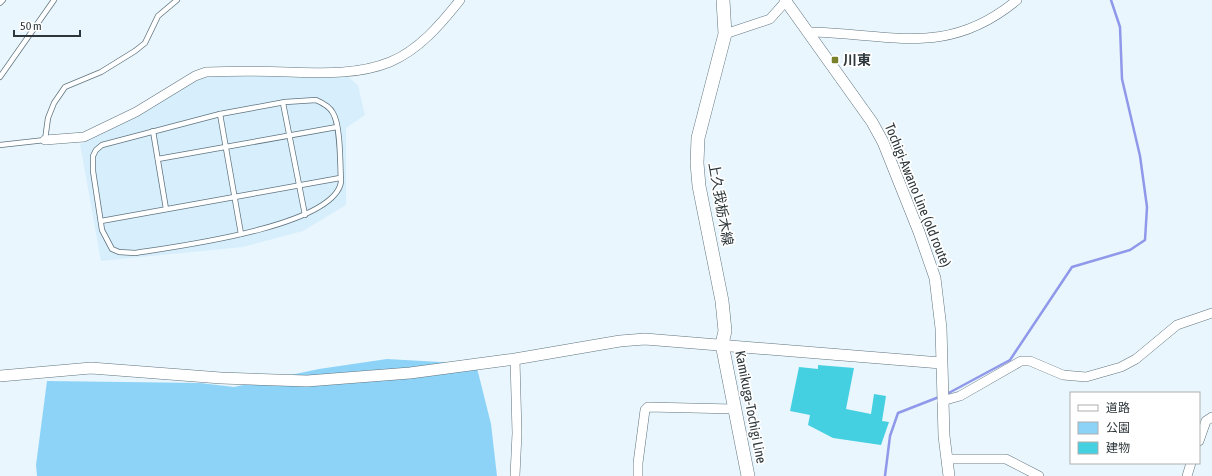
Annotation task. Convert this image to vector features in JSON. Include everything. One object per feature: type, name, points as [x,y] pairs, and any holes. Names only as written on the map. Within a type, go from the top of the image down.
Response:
[{"type":"main road","name":"上久我栃木線","points":[[722,344],[725,331],[722,301],[699,186],[697,163],[698,138],[725,34],[723,0]]},
{"type":"main road","name":"Kamikuga-Tochigi Line","points":[[722,344],[748,476]]},
{"type":"street","points":[[45,140],[84,137],[136,112],[195,76],[206,72],[330,73],[357,71],[390,62],[420,44],[447,17],[460,0]]},
{"type":"street","points":[[725,34],[770,19],[786,0]]},
{"type":"street","name":"Tochigi-Awano Line (old route)","points":[[786,0],[872,122],[883,142],[917,225],[935,278],[939,301],[942,401],[946,459],[949,476]]},
{"type":"street","points":[[808,32],[841,32],[895,39],[936,38],[973,29],[1000,14],[1017,0]]},
{"type":"street","points":[[942,401],[960,396],[1021,361],[1030,361],[1063,375],[1078,377],[1086,377],[1121,367],[1136,359],[1177,325],[1212,313]]},
{"type":"street","points":[[0,376],[91,368],[221,378],[307,381],[410,373],[516,359],[620,341],[645,339],[722,344],[941,363]]},
{"type":"street","points":[[515,476],[516,359]]},
{"type":"street","points":[[638,476],[638,463],[646,410],[648,407],[734,408]]},
{"type":"street","points":[[1200,437],[1206,421],[1212,417]]},
{"type":"street","points":[[946,459],[1006,459],[1040,476]]},
{"type":"street","points":[[1186,476],[1191,464]]},
{"type":"lane","points":[[0,3],[3,0]]},
{"type":"lane","points":[[0,77],[54,0]]},
{"type":"lane","points":[[0,145],[45,140],[48,118],[57,97],[65,87],[102,72],[135,51],[145,43],[158,16],[176,0]]},
{"type":"lane","points":[[316,100],[323,103],[334,114],[337,127],[340,187],[332,197],[305,215],[276,225],[241,234],[135,253],[119,252],[112,249],[102,230],[92,167],[96,150],[107,143],[220,114],[283,103],[316,100]]},
{"type":"lane","points":[[283,103],[305,215]]},
{"type":"lane","points":[[220,114],[241,234]]},
{"type":"lane","points":[[158,159],[337,127]]},
{"type":"lane","points":[[153,131],[166,209]]},
{"type":"lane","points":[[101,221],[340,178]]},
{"type":"shaded area","points":[[207,75],[346,75],[358,85],[365,115],[346,128],[346,205],[303,231],[243,247],[101,261],[80,144],[129,120],[194,80]]},
{"type":"green space","points":[[387,359],[476,364],[491,424],[497,476],[37,476],[36,465],[47,381],[200,383],[234,387],[319,369]]},
{"type":"building","points":[[818,365],[854,368],[846,409],[871,414],[874,394],[886,396],[882,421],[889,422],[881,445],[833,438],[808,425],[810,415],[790,411],[799,367],[818,369]]},
{"type":"waterway","points":[[945,395],[1010,360],[1072,267],[1130,250],[1145,240],[1147,207],[1140,156],[1122,79],[1120,27],[1111,0]]},
{"type":"waterway","points":[[885,476],[890,436],[898,413],[939,397]]},
{"type":"place","name":"川東","points":[[835,60]]}]
